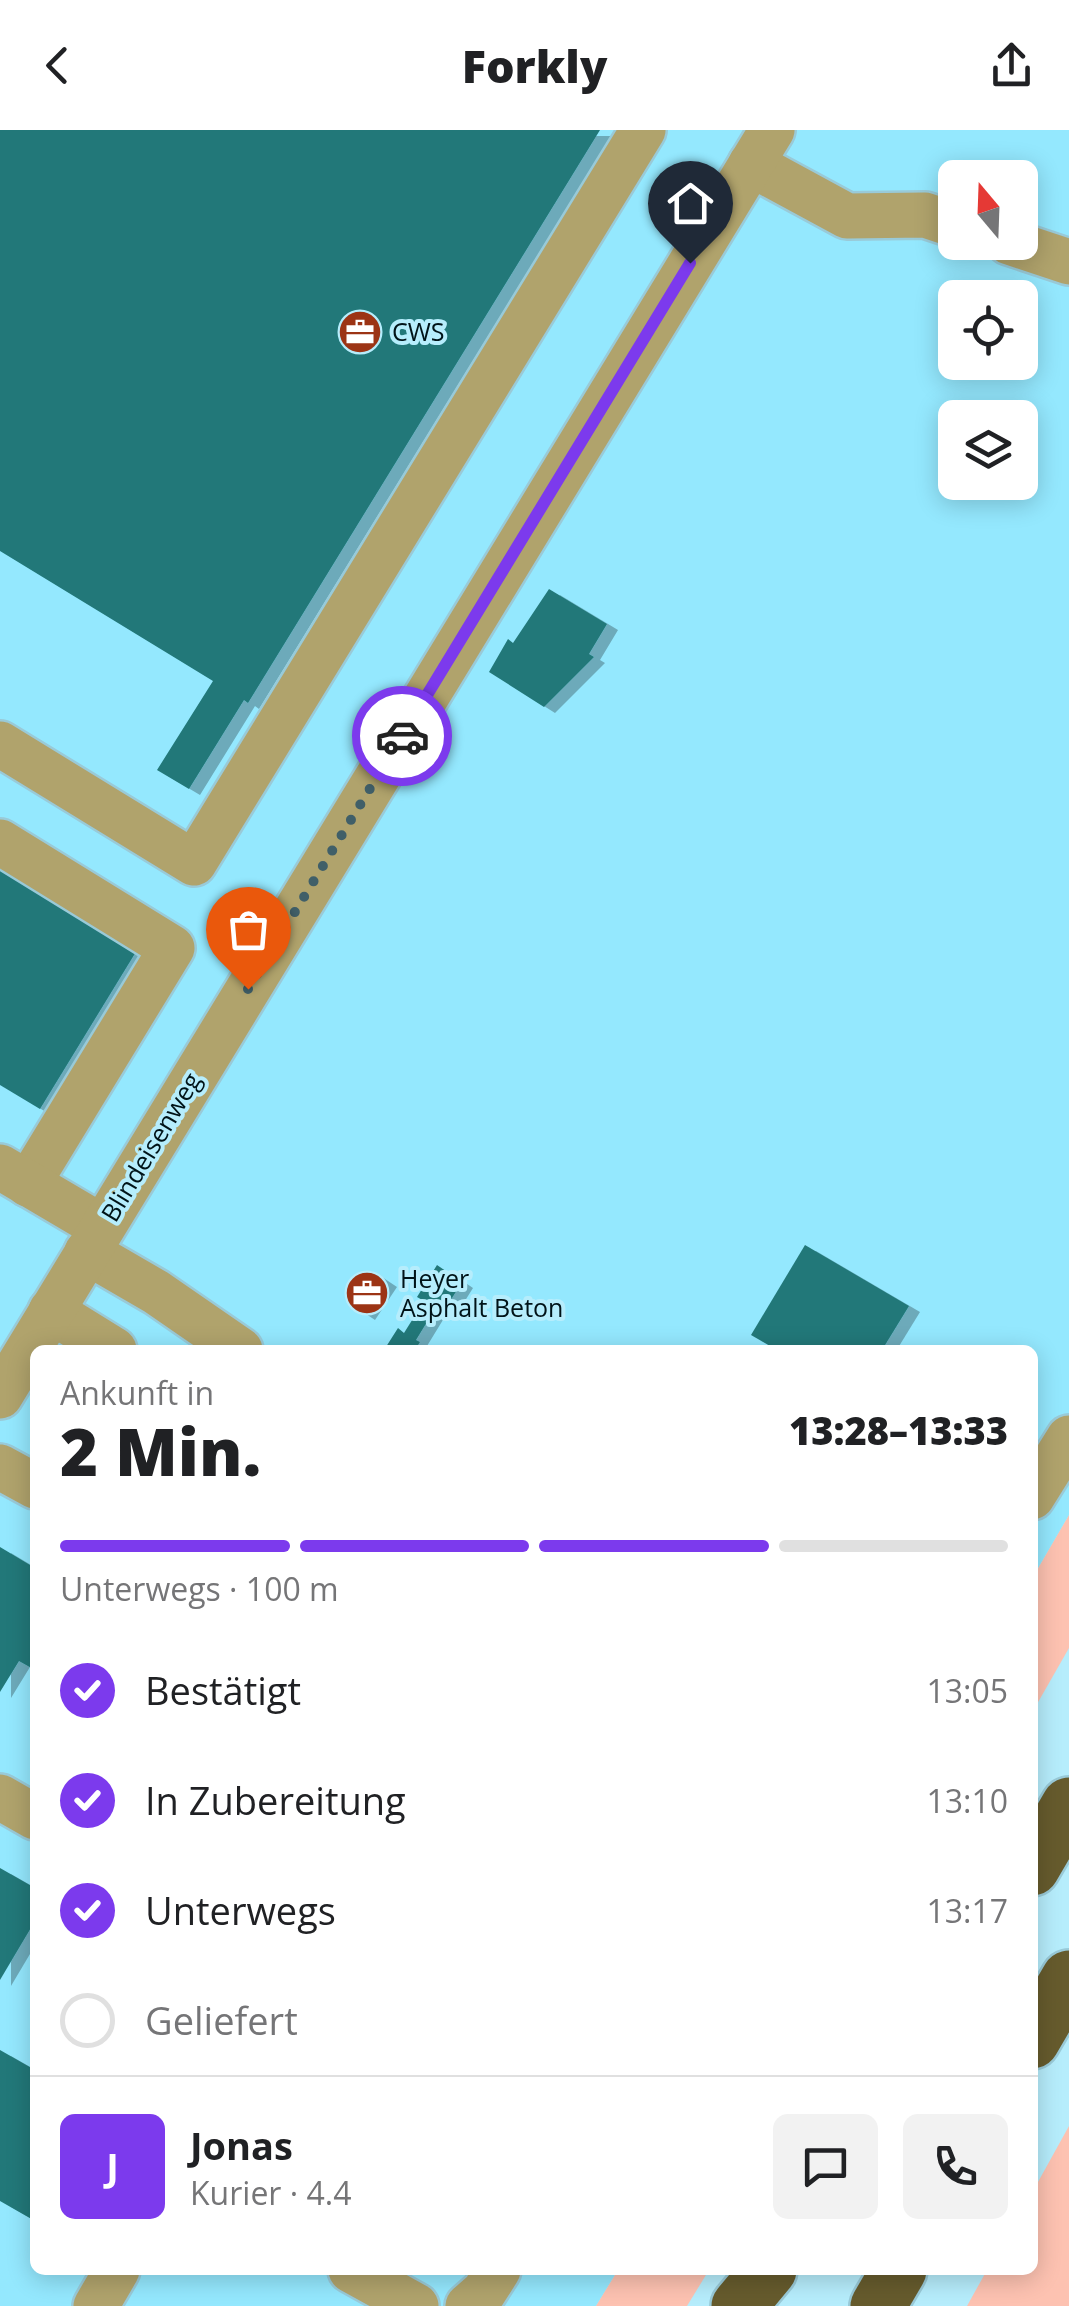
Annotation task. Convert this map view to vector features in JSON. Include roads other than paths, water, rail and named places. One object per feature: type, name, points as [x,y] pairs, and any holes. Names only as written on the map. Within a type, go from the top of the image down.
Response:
[{"type":"highway","points":[[1038,1858],[1069,1805]]},
{"type":"highway","points":[[1038,2031],[1069,1978]]},
{"type":"highway","points":[[739,2306],[764,2275]]},
{"type":"highway","points":[[780,2306],[797,2275]]},
{"type":"highway","points":[[878,2306],[896,2275]]},
{"type":"street","points":[[0,744],[194,863],[643,130]]},
{"type":"street","points":[[761,147],[848,216],[925,216],[938,220]]},
{"type":"street","name":"Blindeisenweg","points":[[31,1345],[761,147]]},
{"type":"street","points":[[1038,252],[1069,262]]},
{"type":"street","points":[[0,842],[172,948],[9,1178],[94,1240],[156,1292],[233,1345]]},
{"type":"street","points":[[51,1311],[106,1345]]},
{"type":"street","name":"Blindeisenweg","points":[[0,1396],[30,1346]]},
{"type":"street","points":[[1038,1487],[1069,1438]]},
{"type":"street","points":[[0,1467],[30,1483]]},
{"type":"street","points":[[96,2306],[114,2275]]},
{"type":"street","points":[[360,2275],[416,2306]]},
{"type":"place","name":"CWS","points":[[360,332]]},
{"type":"place","name":"Heyer Asphalt Beton","points":[[367,1293]]}]
